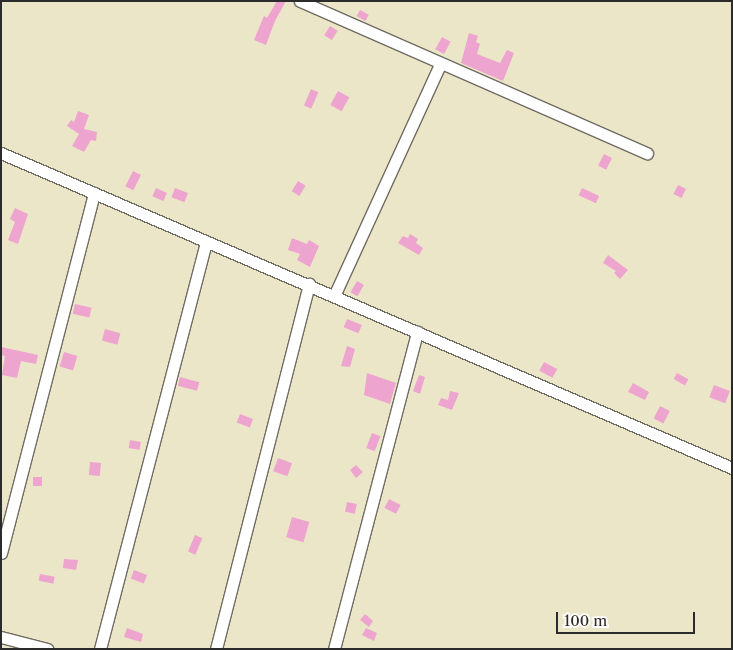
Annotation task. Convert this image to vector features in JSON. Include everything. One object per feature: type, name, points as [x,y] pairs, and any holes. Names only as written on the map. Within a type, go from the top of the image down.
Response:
[{"type":"street","points":[[300,1],[440,64],[647,153]]},
{"type":"street","points":[[334,296],[440,64]]},
{"type":"street","points":[[1,153],[206,242],[309,284],[732,468]]},
{"type":"street","points":[[1,554],[94,193]]},
{"type":"street","points":[[100,649],[206,242]]},
{"type":"street","points":[[216,649],[309,284]]},
{"type":"street","points":[[334,649],[418,332]]},
{"type":"street","points":[[1,637],[47,649]]},
{"type":"building","points":[[277,1],[286,1],[275,21],[266,45],[254,40],[264,16],[267,18]]},
{"type":"building","points":[[360,10],[369,15],[365,21],[357,16]]},
{"type":"building","points":[[330,26],[338,31],[332,40],[324,35]]},
{"type":"building","points":[[469,33],[478,36],[476,42],[480,44],[477,54],[500,63],[507,50],[514,53],[503,81],[461,63]]},
{"type":"building","points":[[442,37],[451,42],[444,54],[435,49]]},
{"type":"building","points":[[311,89],[318,92],[311,109],[304,106]]},
{"type":"building","points":[[338,91],[349,97],[342,111],[330,105]]},
{"type":"building","points":[[78,111],[89,115],[84,129],[97,132],[96,141],[91,140],[84,152],[72,146],[79,134],[67,126],[71,120],[74,122]]},
{"type":"building","points":[[604,154],[612,158],[606,170],[598,166]]},
{"type":"building","points":[[133,171],[141,175],[133,190],[125,186]]},
{"type":"building","points":[[298,181],[306,186],[299,196],[292,191]]},
{"type":"building","points":[[678,185],[686,189],[681,198],[673,194]]},
{"type":"building","points":[[156,188],[167,193],[163,201],[152,196]]},
{"type":"building","points":[[175,188],[188,193],[184,202],[171,197]]},
{"type":"building","points":[[582,188],[599,196],[596,203],[579,195]]},
{"type":"building","points":[[15,208],[28,214],[18,244],[8,240],[15,222],[10,219]]},
{"type":"building","points":[[410,234],[418,239],[416,243],[423,248],[419,255],[398,243],[403,236],[408,238]]},
{"type":"building","points":[[292,238],[307,244],[309,240],[319,246],[310,267],[297,260],[300,254],[288,250]]},
{"type":"building","points":[[608,255],[628,270],[620,279],[614,273],[616,271],[603,263]]},
{"type":"building","points":[[357,281],[364,285],[357,296],[350,292]]},
{"type":"building","points":[[75,304],[92,308],[89,318],[73,314]]},
{"type":"building","points":[[347,319],[362,325],[358,333],[344,327]]},
{"type":"building","points":[[105,329],[120,333],[117,345],[102,341]]},
{"type":"building","points":[[347,346],[355,349],[350,367],[341,366]]},
{"type":"building","points":[[1,347],[38,355],[36,364],[21,361],[17,378],[2,375],[5,356],[1,355]]},
{"type":"building","points":[[64,352],[77,356],[73,370],[60,366]]},
{"type":"building","points":[[544,362],[557,369],[553,378],[539,371]]},
{"type":"building","points":[[367,373],[396,383],[390,404],[364,395]]},
{"type":"building","points":[[677,373],[688,379],[685,385],[674,379]]},
{"type":"building","points":[[419,375],[425,377],[420,394],[413,391]]},
{"type":"building","points":[[180,377],[199,382],[197,391],[178,386]]},
{"type":"building","points":[[633,383],[649,392],[645,400],[628,392]]},
{"type":"building","points":[[714,385],[730,391],[725,403],[709,397]]},
{"type":"building","points":[[450,391],[459,393],[452,410],[438,405],[441,398],[448,400]]},
{"type":"building","points":[[660,406],[670,411],[663,423],[654,418]]},
{"type":"building","points":[[240,414],[253,419],[250,427],[237,422]]},
{"type":"building","points":[[372,433],[380,436],[375,451],[366,448]]},
{"type":"building","points":[[130,440],[141,442],[139,450],[129,448]]},
{"type":"building","points":[[278,458],[292,463],[287,476],[273,471]]},
{"type":"building","points":[[90,462],[101,463],[100,476],[89,475]]},
{"type":"building","points":[[356,465],[363,472],[356,478],[350,470]]},
{"type":"building","points":[[33,477],[42,477],[42,486],[33,486]]},
{"type":"building","points":[[389,499],[401,505],[396,514],[384,508]]},
{"type":"building","points":[[347,502],[357,504],[355,514],[345,512]]},
{"type":"building","points":[[292,517],[309,522],[304,542],[286,537]]},
{"type":"building","points":[[195,535],[202,538],[195,555],[188,552]]},
{"type":"building","points":[[64,559],[78,560],[76,570],[63,568]]},
{"type":"building","points":[[134,570],[147,575],[144,583],[131,578]]},
{"type":"building","points":[[40,574],[55,577],[53,584],[39,581]]},
{"type":"building","points":[[365,614],[373,621],[369,627],[360,620]]},
{"type":"building","points":[[127,628],[143,634],[141,642],[124,637]]},
{"type":"building","points":[[366,628],[377,633],[374,641],[362,635]]}]
